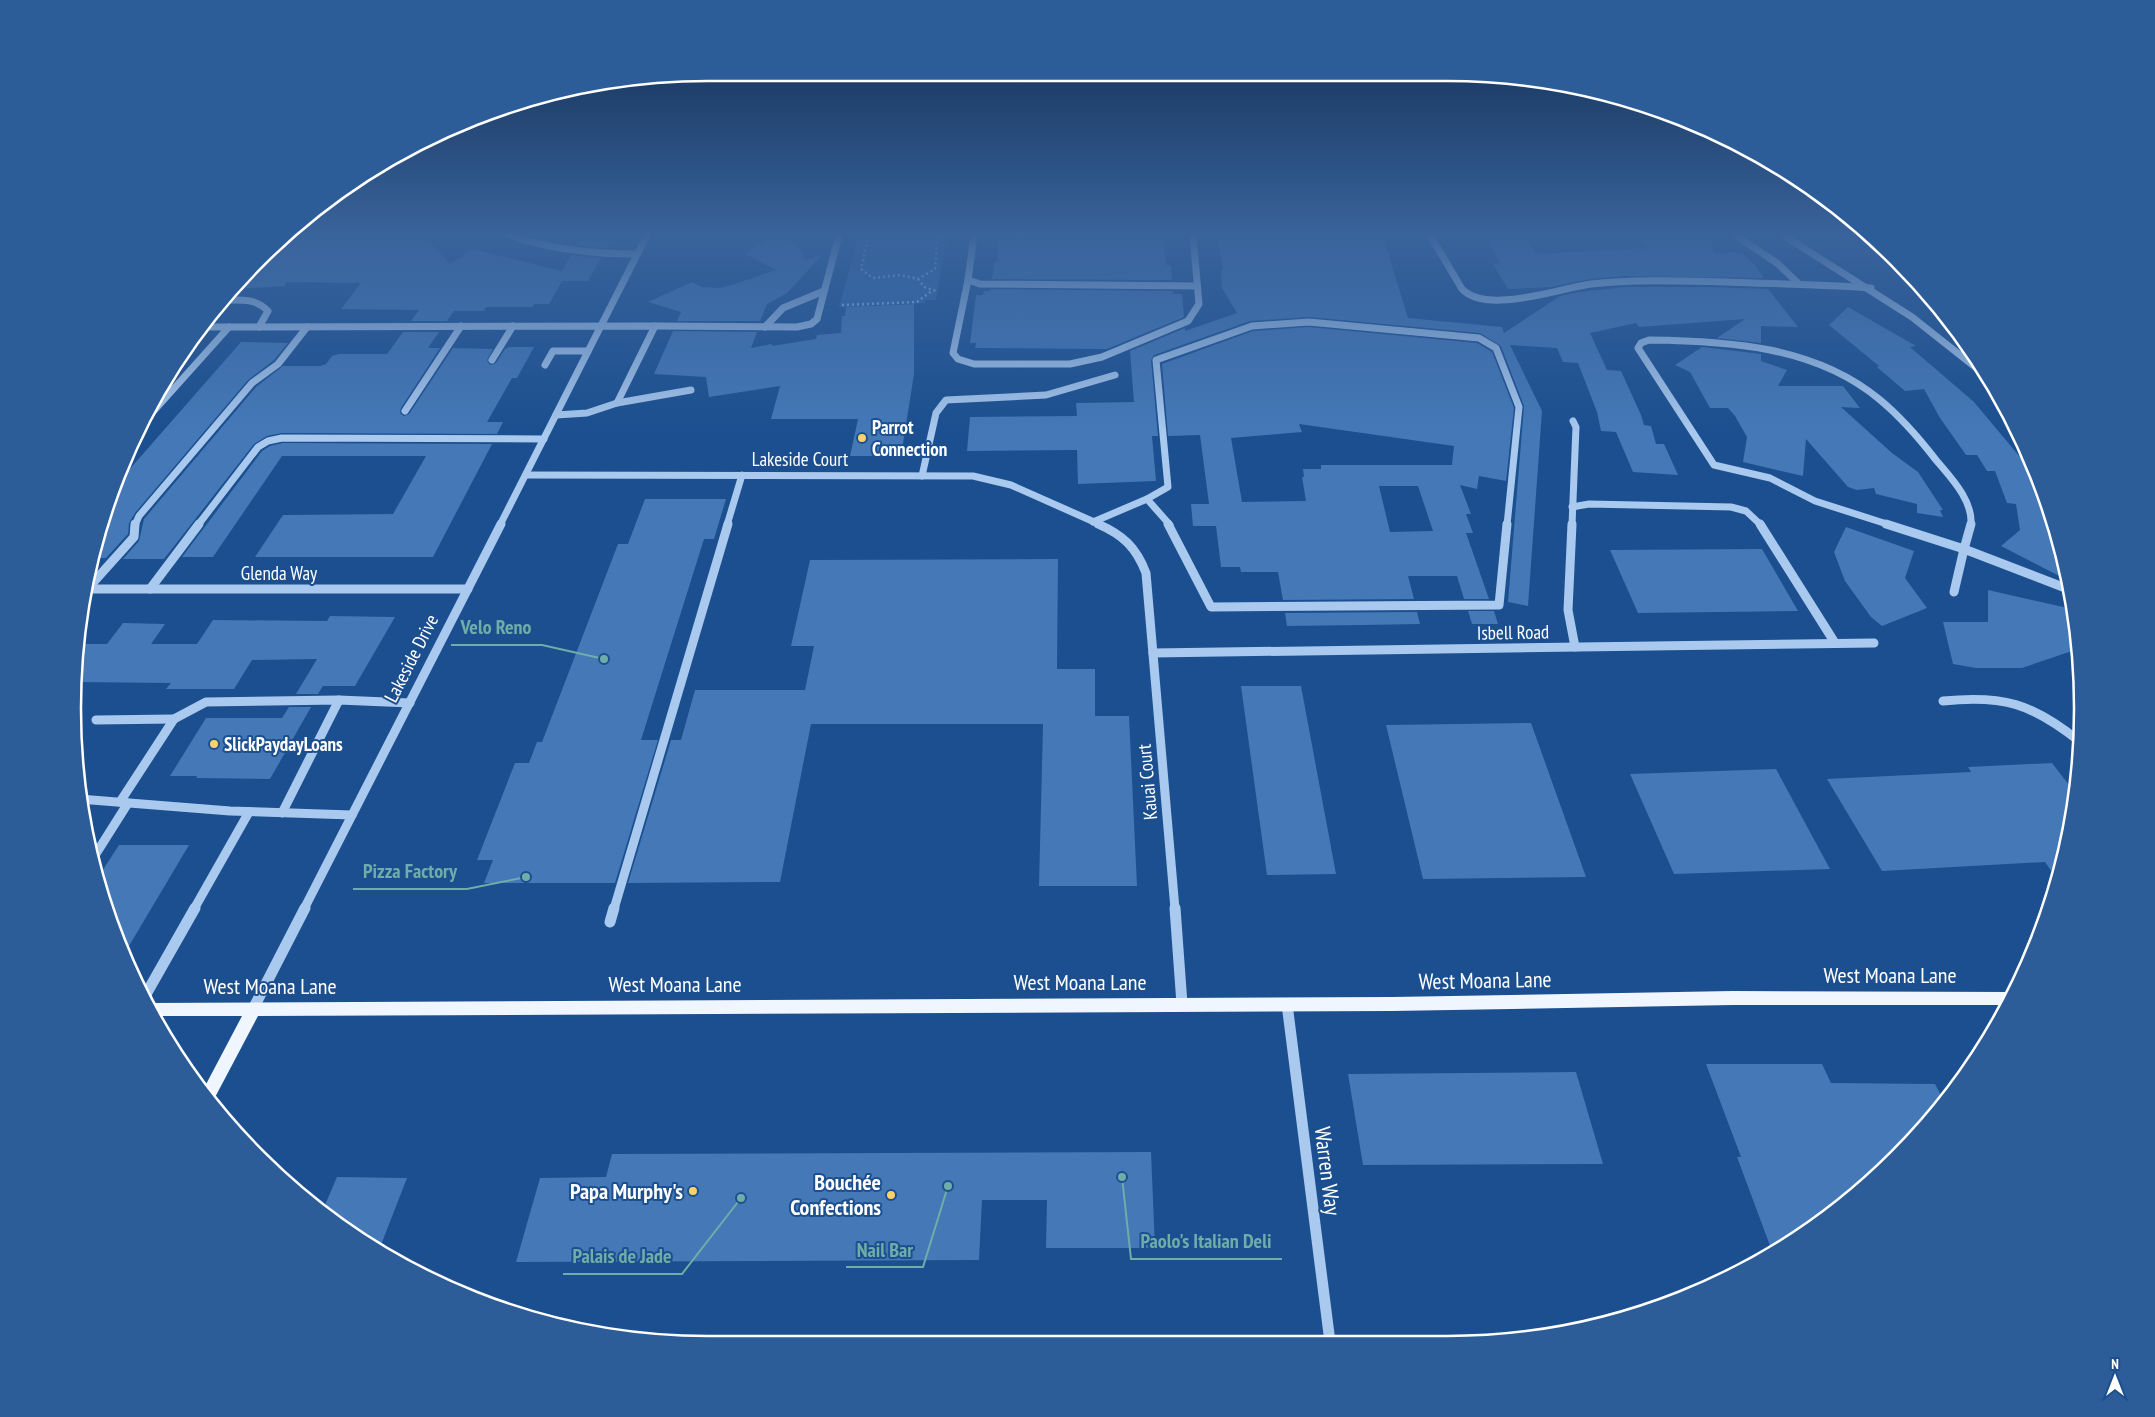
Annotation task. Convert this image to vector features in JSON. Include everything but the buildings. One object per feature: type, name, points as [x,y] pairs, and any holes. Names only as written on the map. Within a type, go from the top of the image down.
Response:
[{"type":"main road","name":"West Moana Lane","points":[[158,1009],[1287,1004],[1733,998],[2003,998]]},
{"type":"main road","name":"Lakeside Drive","points":[[211,1090],[253,1008]]},
{"type":"street","points":[[253,301],[263,304],[268,310],[266,317],[259,327]]},
{"type":"street","name":"Lakeside Drive","points":[[253,1008],[468,590],[613,301]]},
{"type":"street","points":[[765,326],[770,317],[784,305],[795,301]]},
{"type":"street","points":[[211,327],[797,326],[811,324],[817,319],[821,301]]},
{"type":"street","points":[[964,301],[953,353],[958,359],[974,364],[1070,364],[1102,357],[1188,321],[1199,304],[1199,301]]},
{"type":"street","points":[[1889,301],[1933,332],[1969,362]]},
{"type":"street","points":[[1093,522],[1147,499],[1168,487],[1156,360],[1252,326],[1310,322],[1479,338],[1496,348],[1519,407],[1498,606],[1211,607],[1171,526],[1147,499]]},
{"type":"street","points":[[405,411],[461,326]]},
{"type":"street","points":[[492,360],[513,326]]},
{"type":"street","points":[[616,403],[655,326]]},
{"type":"street","points":[[161,403],[229,327]]},
{"type":"street","points":[[94,584],[134,537],[139,516],[186,459],[252,383],[278,364],[307,327]]},
{"type":"street","points":[[1954,592],[1964,549],[1971,516],[1971,511],[1959,490],[1926,444],[1865,387],[1828,367],[1785,352],[1727,342],[1649,340],[1641,343],[1638,348],[1714,465],[1770,478],[1815,501],[1964,549],[2062,587]]},
{"type":"street","points":[[545,365],[553,350],[588,351]]},
{"type":"street","points":[[922,476],[936,413],[946,400],[961,397],[1005,398],[1060,392],[1115,375]]},
{"type":"street","points":[[556,415],[578,415],[604,410],[616,403],[691,390]]},
{"type":"street","points":[[1573,421],[1576,427],[1568,610],[1575,647]]},
{"type":"street","points":[[150,589],[258,447],[268,441],[282,438],[544,439]]},
{"type":"street","name":"Lakeside Court","points":[[526,475],[973,476],[1011,484],[1116,532],[1131,543],[1141,557]]},
{"type":"street","points":[[610,922],[742,476]]},
{"type":"street","points":[[1572,507],[1588,504],[1720,507],[1746,511],[1761,525],[1836,643]]},
{"type":"street","name":"Kauai Court","points":[[1141,557],[1146,573],[1182,1004]]},
{"type":"street","name":"Glenda Way","points":[[93,588],[468,590]]},
{"type":"street","name":"Isbell Road","points":[[1153,653],[1874,643]]},
{"type":"street","points":[[1943,701],[1987,698],[2006,700],[2024,705],[2044,715],[2073,736]]},
{"type":"street","points":[[96,720],[174,718],[206,702],[339,700],[410,703]]},
{"type":"street","points":[[282,813],[339,700]]},
{"type":"street","points":[[98,850],[174,718]]},
{"type":"street","points":[[88,800],[249,812],[352,815]]},
{"type":"street","points":[[148,990],[249,812]]},
{"type":"street","name":"Warren Way","points":[[1287,1004],[1329,1336]]},
{"type":"path","points":[[842,305],[918,301]]},
{"type":"shaded area","points":[[841,301],[925,301],[924,303],[839,307]]},
{"type":"place","name":"Parrot Connection","points":[[862,438]]},
{"type":"place","name":"Velo Reno","points":[[604,659]]},
{"type":"place","name":"SlickPaydayLoans","points":[[214,744]]},
{"type":"place","name":"Pizza Factory","points":[[526,877]]},
{"type":"place","name":"Paolo's Italian Deli","points":[[1122,1177]]},
{"type":"place","name":"Nail Bar","points":[[948,1186]]},
{"type":"place","name":"Papa Murphy's","points":[[693,1191]]},
{"type":"place","name":"Bouchée Confections","points":[[891,1195]]},
{"type":"place","name":"Palais de Jade","points":[[741,1198]]}]
